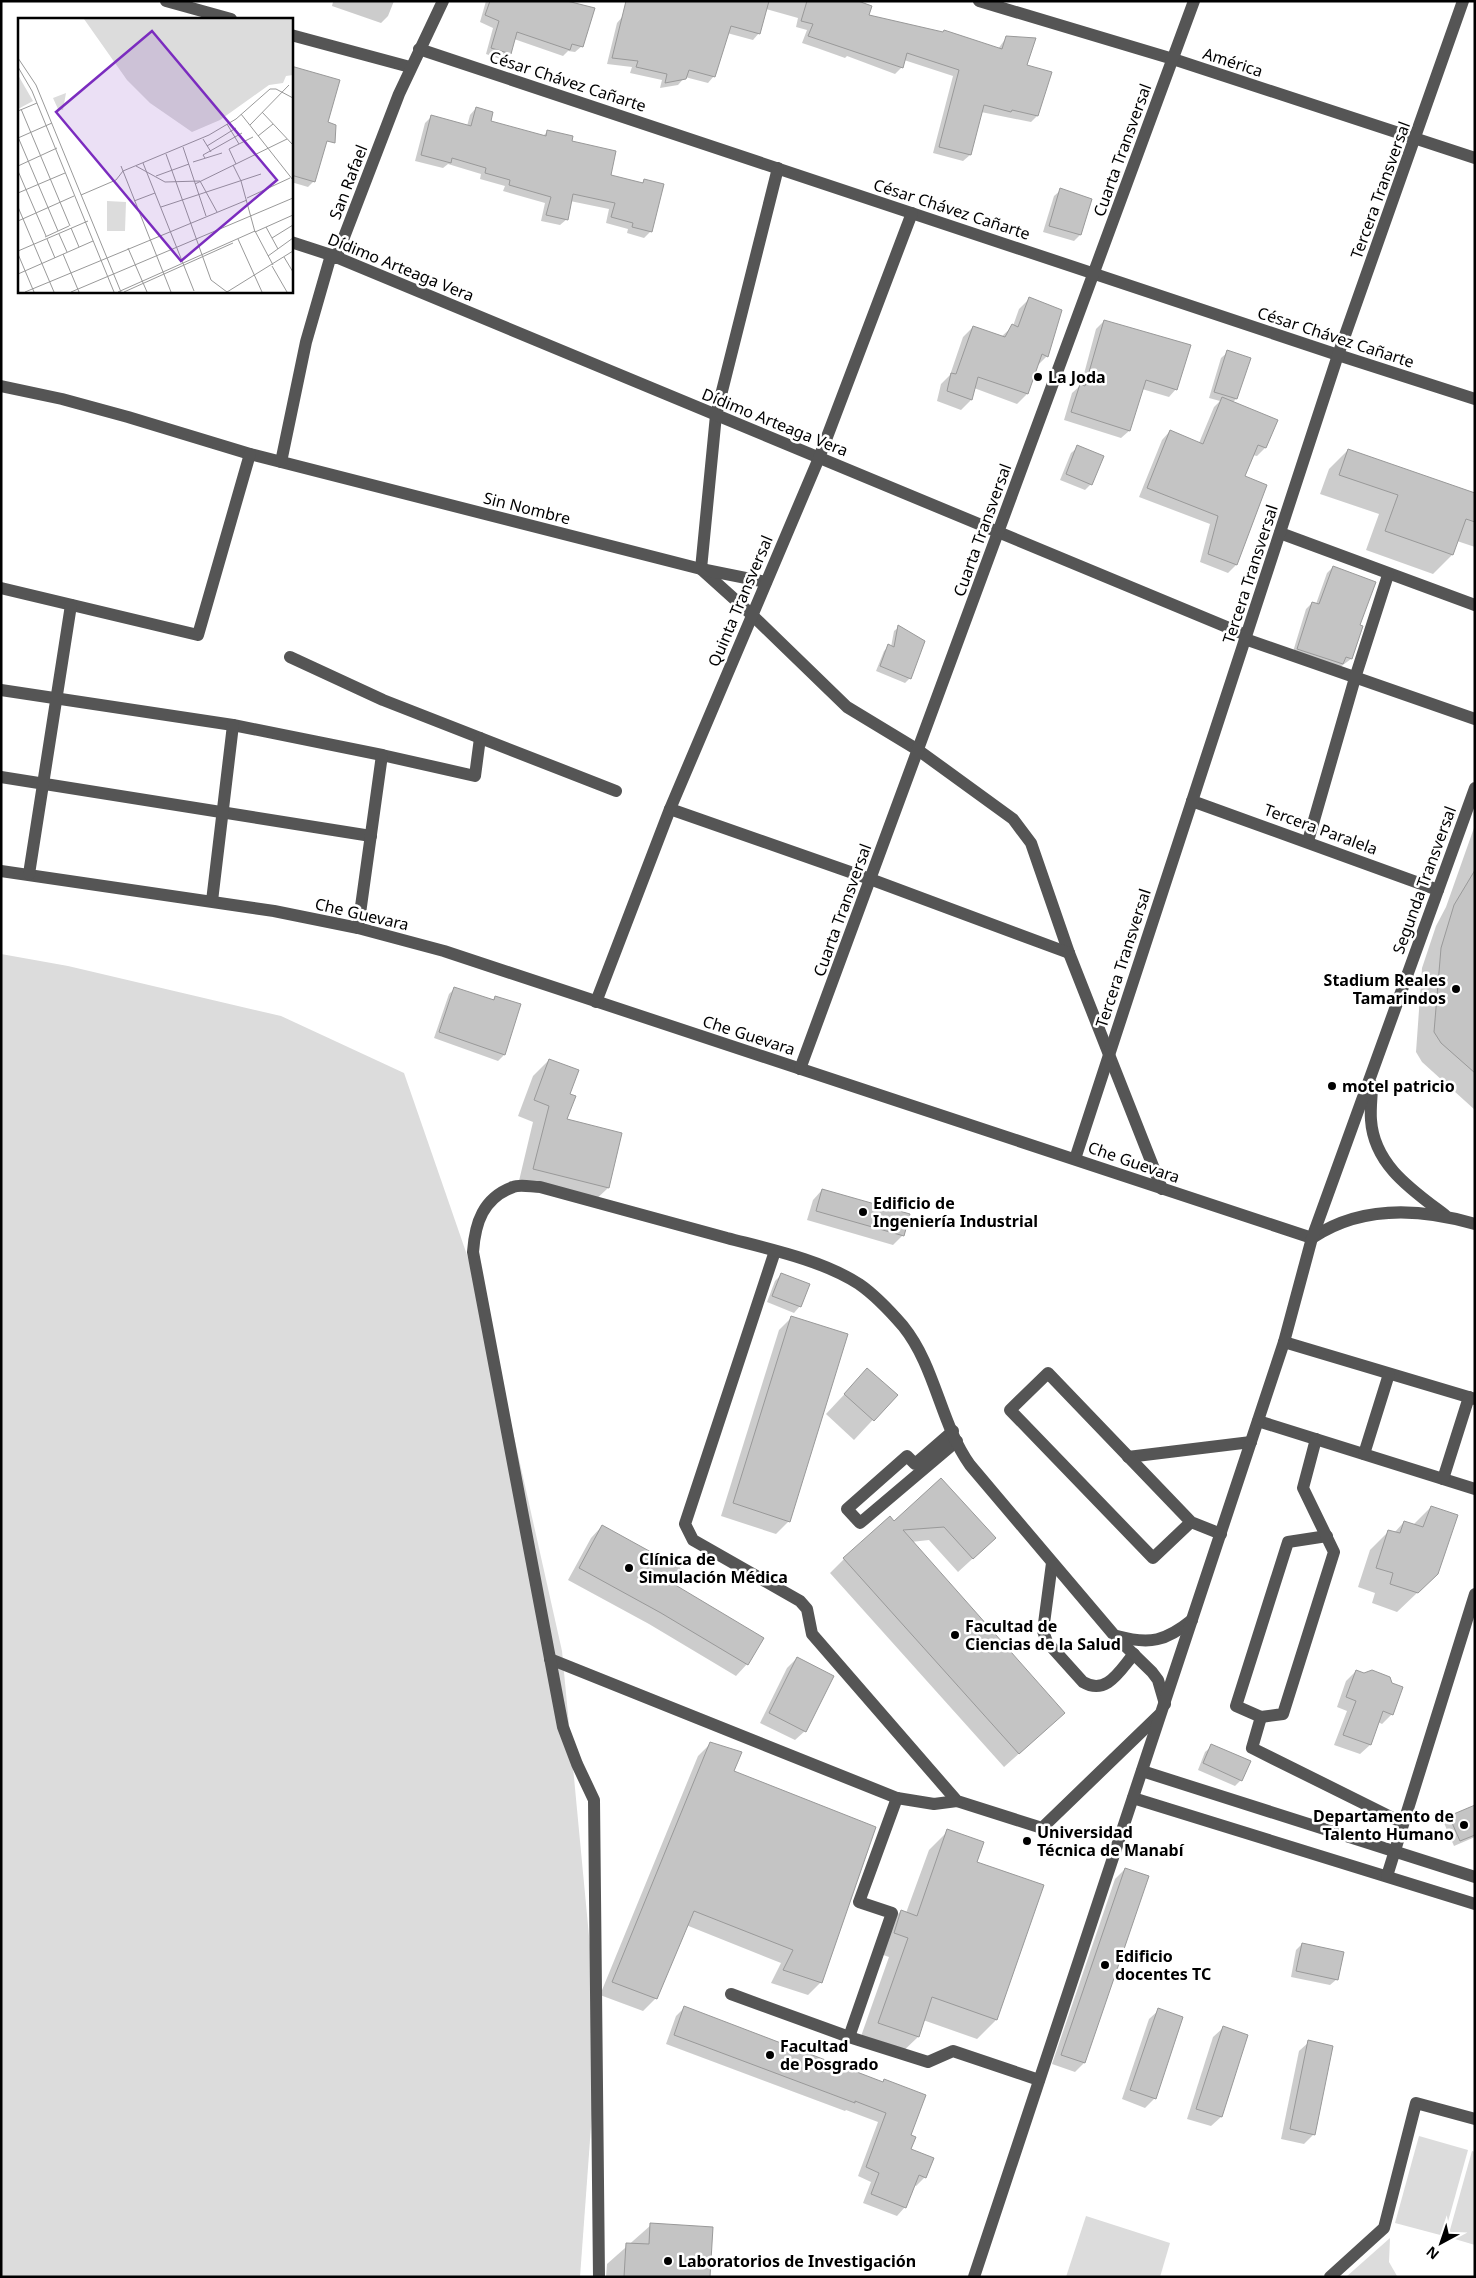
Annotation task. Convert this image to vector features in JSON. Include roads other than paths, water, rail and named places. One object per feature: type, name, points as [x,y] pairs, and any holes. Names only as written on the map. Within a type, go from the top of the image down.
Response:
[{"type":"street","points":[[166,1],[227,18]]},
{"type":"street","name":"San Rafael","points":[[281,462],[306,342],[334,257],[410,67],[443,1]]},
{"type":"street","name":"América","points":[[979,1],[1172,59],[1475,158]]},
{"type":"street","name":"Cuarta Transversal","points":[[800,1069],[1194,1]]},
{"type":"street","name":"Tercera Transversal","points":[[1074,1159],[1338,356],[1416,139],[1463,1]]},
{"type":"street","points":[[292,35],[410,67]]},
{"type":"street","name":"César Chávez Cañarte","points":[[419,48],[1338,356],[1475,399]]},
{"type":"street","points":[[778,168],[716,415],[701,569],[751,614],[847,707],[918,750],[1013,819],[1022,829],[1031,843],[1069,953],[1162,1189]]},
{"type":"street","name":"Quinta Transversal","points":[[596,1002],[670,809],[751,614],[819,458],[912,213]]},
{"type":"street","name":"Dídimo Arteaga Vera","points":[[292,242],[334,257],[716,415],[1246,637],[1355,678],[1475,719]]},
{"type":"street","name":"Sin Nombre","points":[[1,386],[62,399],[281,462],[701,569],[766,582]]},
{"type":"street","points":[[1,588],[198,635],[250,454]]},
{"type":"street","points":[[1280,533],[1388,575],[1475,605]]},
{"type":"street","points":[[1308,841],[1355,678],[1388,575]]},
{"type":"street","points":[[29,874],[71,605]]},
{"type":"street","points":[[290,657],[383,700],[616,791]]},
{"type":"street","points":[[1,690],[233,725],[475,776],[480,738]]},
{"type":"street","points":[[212,901],[233,725]]},
{"type":"street","points":[[358,928],[382,755]]},
{"type":"street","points":[[1,777],[371,836]]},
{"type":"street","name":"Segunda Transversal","points":[[1312,1238],[1373,1074],[1475,788]]},
{"type":"street","name":"Tercera Paralela","points":[[1192,801],[1308,841],[1438,890]]},
{"type":"street","points":[[670,809],[870,879],[1069,953]]},
{"type":"street","name":"Che Guevara","points":[[1,871],[212,901],[358,928],[444,951],[1312,1238]]},
{"type":"street","points":[[1373,1074],[1371,1120],[1374,1140],[1388,1166],[1406,1185],[1445,1215]]},
{"type":"street","points":[[599,2277],[594,1800],[576,1764],[563,1727],[473,1252],[474,1234],[481,1213],[496,1197],[515,1186],[540,1187],[776,1251],[830,1269],[859,1284],[903,1326],[919,1350],[955,1436],[970,1465],[1114,1635],[1158,1680],[1163,1708]]},
{"type":"street","points":[[974,2277],[1284,1342],[1312,1238],[1329,1227],[1369,1214],[1390,1212],[1445,1215],[1475,1224]]},
{"type":"street","points":[[776,1251],[685,1524],[693,1540],[800,1601],[807,1609],[812,1634],[957,1802]]},
{"type":"street","points":[[1284,1342],[1472,1398],[1443,1479]]},
{"type":"street","points":[[1191,1522],[1153,1558],[1010,1410],[1048,1373],[1191,1522],[1221,1534]]},
{"type":"street","points":[[1364,1454],[1389,1374]]},
{"type":"street","points":[[1258,1421],[1475,1489]]},
{"type":"street","points":[[955,1436],[860,1523],[847,1509],[907,1456],[915,1464],[955,1436]]},
{"type":"street","points":[[1316,1440],[1303,1488],[1327,1536],[1334,1552],[1283,1714],[1261,1717],[1236,1706],[1288,1542],[1327,1536]]},
{"type":"street","points":[[1128,1457],[1251,1442]]},
{"type":"street","points":[[1052,1563],[1043,1631],[1047,1642],[1083,1682],[1091,1687],[1098,1688],[1107,1684],[1134,1654]]},
{"type":"street","points":[[1387,1876],[1475,1594]]},
{"type":"street","points":[[1114,1635],[1132,1640],[1160,1639],[1177,1632],[1192,1620]]},
{"type":"street","points":[[550,1659],[897,1798],[934,1804],[957,1802],[1042,1828],[1163,1708]]},
{"type":"street","points":[[1261,1717],[1252,1748],[1403,1823]]},
{"type":"street","points":[[1142,1771],[1475,1877]]},
{"type":"street","points":[[849,2037],[892,1913],[859,1902],[897,1798]]},
{"type":"street","points":[[1133,1798],[1475,1904]]},
{"type":"street","points":[[731,1994],[849,2037],[928,2062],[953,2051],[1039,2080]]},
{"type":"street","points":[[1330,2277],[1384,2228],[1416,2103],[1475,2119]]},
{"type":"place","name":"La Joda","points":[[1038,377]]},
{"type":"place","name":"Stadium Reales Tamarindos","points":[[1456,989]]},
{"type":"place","name":"motel patricio","points":[[1332,1086]]},
{"type":"place","name":"Edificio de Ingeniería Industrial","points":[[863,1212]]},
{"type":"place","name":"Clínica de Simulación Médica","points":[[629,1568]]},
{"type":"place","name":"Facultad de Ciencias de la Salud","points":[[955,1635]]},
{"type":"place","name":"Departamento de Talento Humano","points":[[1464,1825]]},
{"type":"place","name":"Universidad Técnica de Manabí","points":[[1027,1841]]},
{"type":"place","name":"Edificio docentes TC","points":[[1105,1965]]},
{"type":"place","name":"Facultad de Posgrado","points":[[770,2055]]},
{"type":"place","name":"Laboratorios de Investigación","points":[[668,2261]]}]
